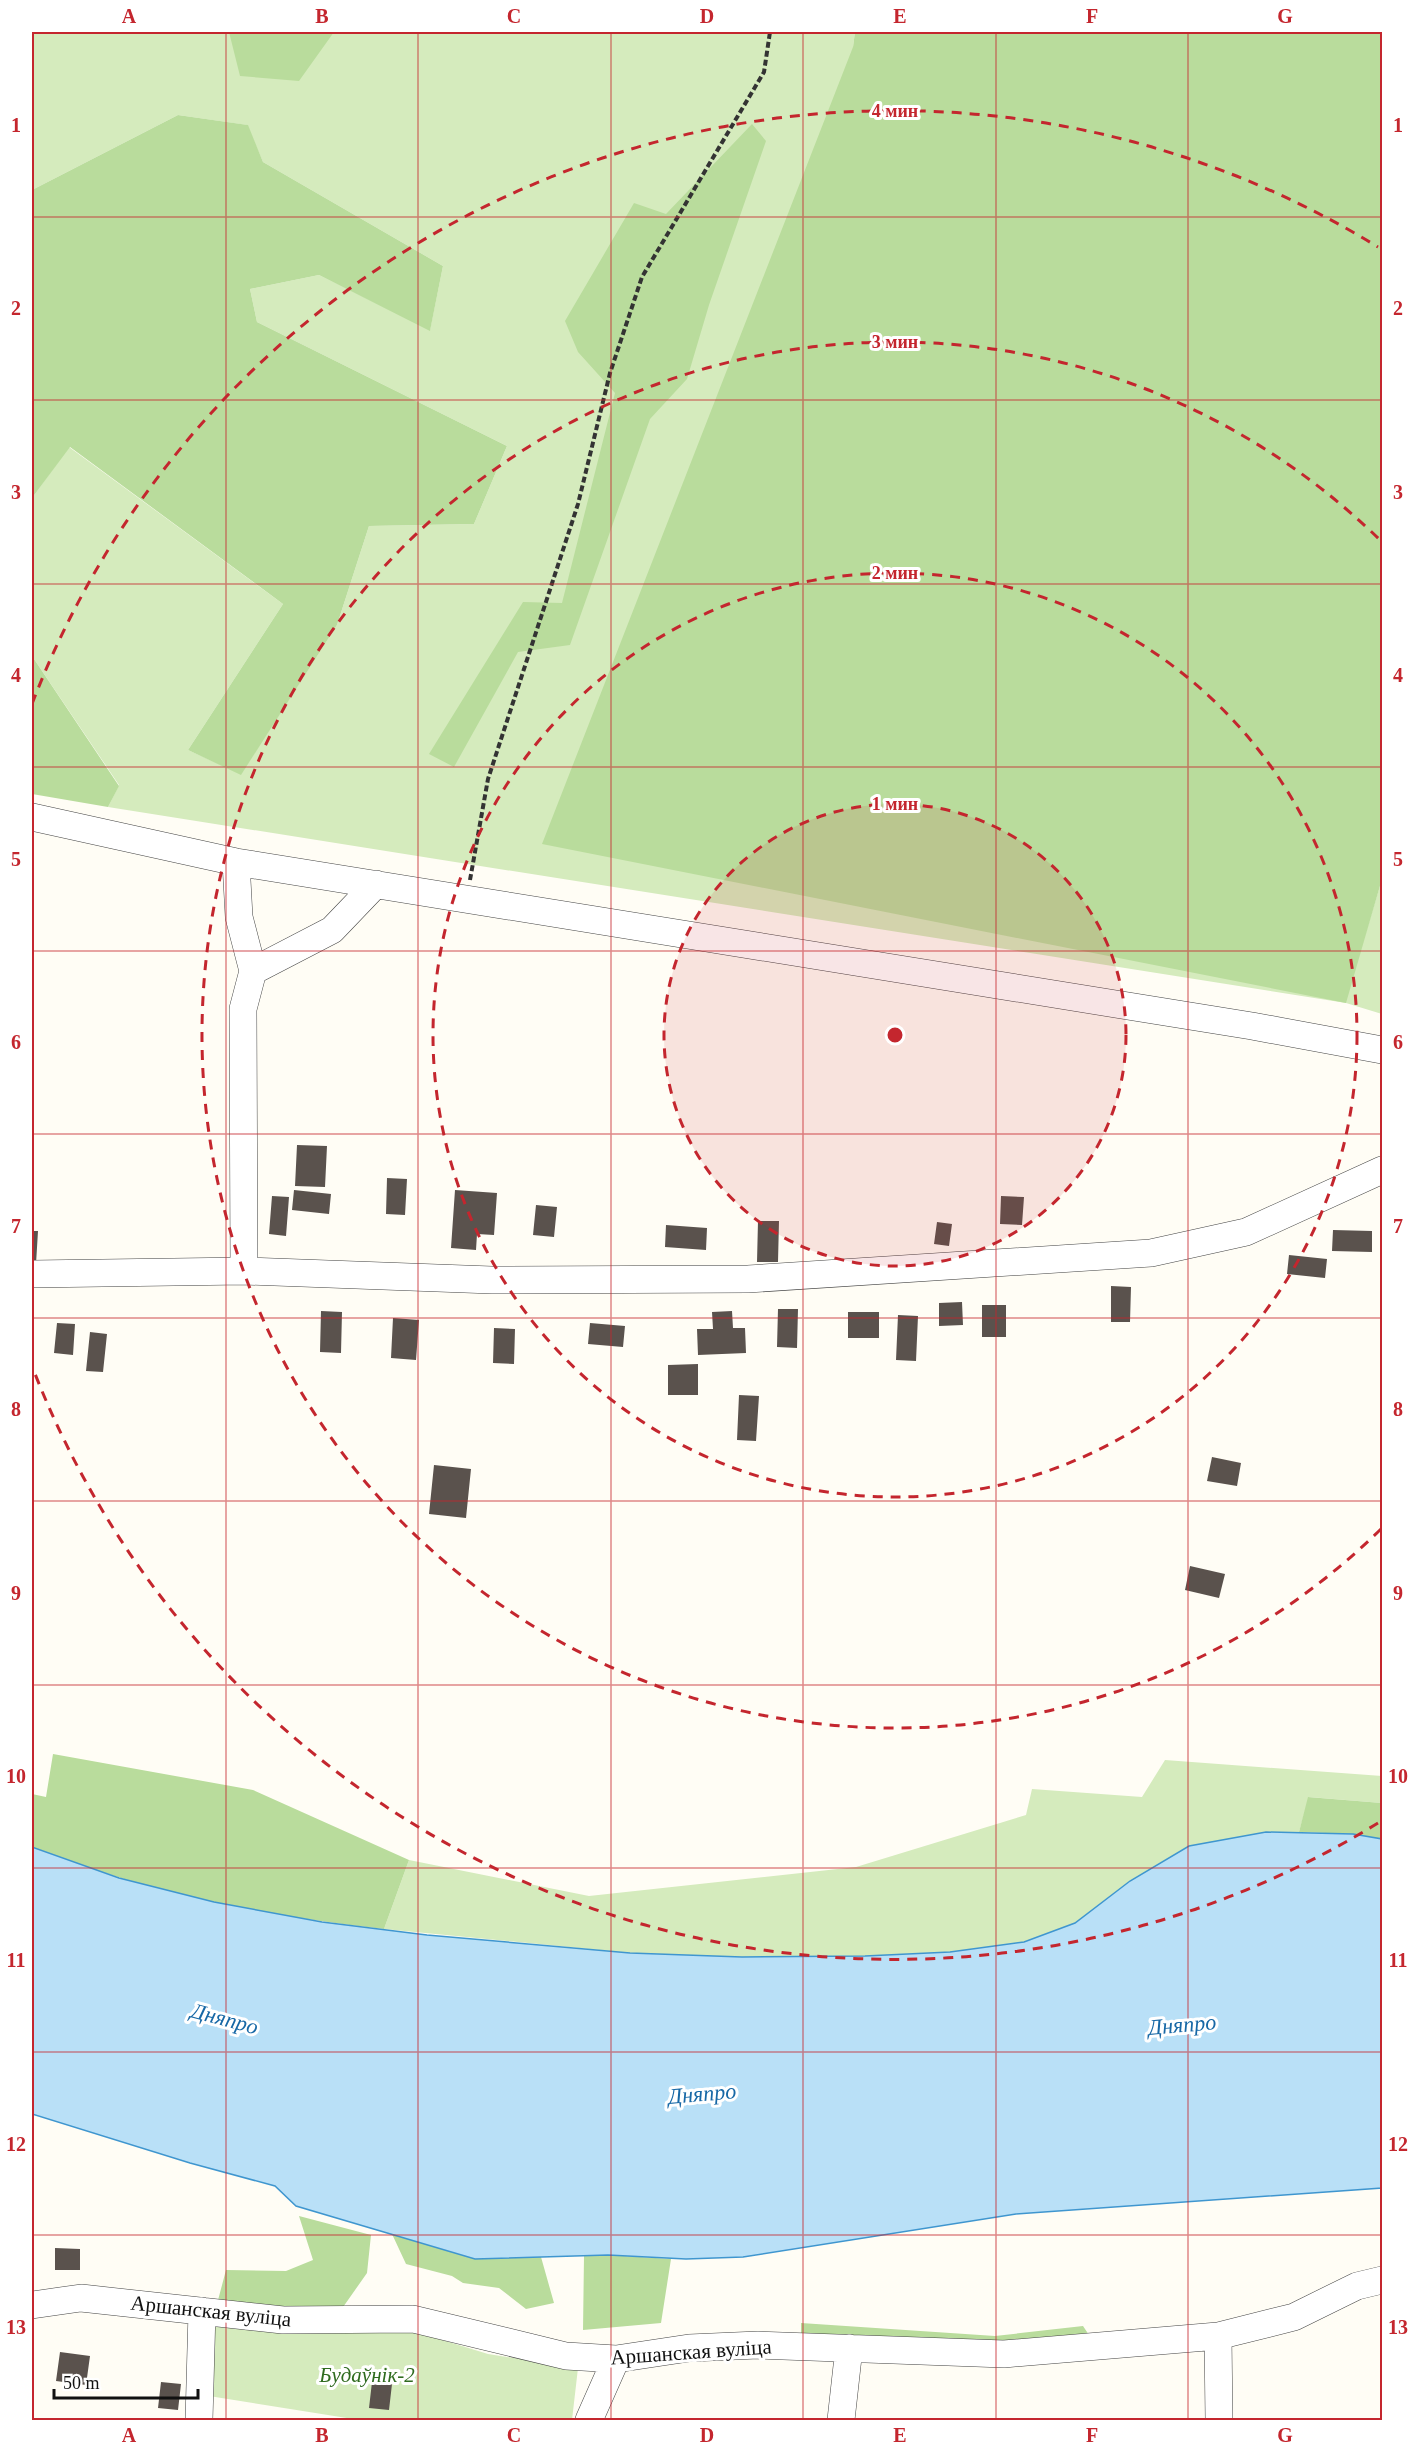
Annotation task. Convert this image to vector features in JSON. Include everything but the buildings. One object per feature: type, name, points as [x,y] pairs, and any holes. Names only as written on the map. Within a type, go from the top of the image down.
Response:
[{"type":"street","points":[[32,817],[236,862],[1252,1026],[1383,1050]]},
{"type":"street","points":[[236,862],[239,917],[254,971],[243,1009],[244,1271]]},
{"type":"street","points":[[254,971],[332,930],[376,884]]},
{"type":"street","points":[[32,1274],[244,1271],[492,1280],[748,1279],[1151,1253],[1246,1232],[1383,1170]]},
{"type":"street","name":"Аршанская вуліца","points":[[32,2305],[81,2298],[283,2320],[413,2319],[566,2356],[616,2359],[688,2348],[758,2345],[1004,2354],[1218,2336],[1294,2317],[1357,2286],[1383,2280]]},
{"type":"street","points":[[199,2421],[202,2311]]},
{"type":"street","points":[[1218,2336],[1219,2421]]},
{"type":"street","points":[[841,2421],[849,2348]]},
{"type":"street","points":[[589,2421],[616,2359]]},
{"type":"path","points":[[467,898],[488,779],[578,504],[610,373],[642,277],[764,72],[770,32]]},
{"type":"green space","points":[[32,32],[855,32],[853,47],[1345,1002],[1382,879],[1382,1014],[1346,1003],[108,807],[119,785],[32,656],[32,498],[69,447],[283,604],[188,750],[241,774],[337,625],[369,526],[474,524],[507,446],[257,322],[250,289],[319,275],[430,330],[443,266],[263,162],[247,125],[178,115],[32,190]]},
{"type":"green space","points":[[229,32],[334,32],[299,81],[240,76]]},
{"type":"green space","points":[[855,32],[1382,32],[1382,879],[1346,1003],[542,844],[853,47]]},
{"type":"green space","points":[[178,115],[248,125],[263,162],[443,266],[430,331],[319,275],[250,289],[257,322],[507,446],[474,524],[369,526],[337,625],[241,775],[188,750],[283,604],[70,447],[32,498],[32,190]]},
{"type":"green space","points":[[752,124],[766,141],[709,305],[687,379],[650,419],[570,645],[518,652],[454,767],[429,754],[523,602],[562,603],[615,393],[578,352],[565,321],[634,203],[666,214]]},
{"type":"green space","points":[[32,656],[119,786],[108,807],[32,794]]},
{"type":"green space","points":[[53,1754],[253,1790],[409,1860],[384,1929],[216,1903],[150,1887],[32,1847],[32,1794],[46,1797]]},
{"type":"green space","points":[[1165,1760],[1382,1776],[1382,1803],[1309,1797],[1299,1832],[1266,1832],[1130,1881],[1075,1923],[1024,1942],[950,1952],[865,1956],[742,1957],[630,1953],[384,1929],[409,1860],[589,1896],[856,1867],[1026,1815],[1032,1789],[1142,1797]]},
{"type":"green space","points":[[1308,1797],[1382,1803],[1382,1839],[1353,1834],[1299,1832]]},
{"type":"green space","points":[[299,2216],[371,2235],[367,2273],[341,2310],[217,2304],[226,2270],[286,2271],[313,2260]]},
{"type":"green space","points":[[392,2234],[475,2259],[541,2257],[554,2303],[526,2309],[499,2288],[463,2283],[452,2276],[406,2264]]},
{"type":"green space","points":[[608,2255],[671,2259],[661,2323],[583,2330],[584,2256]]},
{"type":"green space","points":[[801,2323],[995,2336],[1083,2326],[1091,2338],[998,2347],[801,2337]]},
{"type":"green space","name":"Будаўнік-2","points":[[212,2324],[413,2331],[488,2354],[578,2368],[572,2420],[353,2420],[209,2396]]},
{"type":"water","name":"Дняпро","points":[[1266,1832],[1353,1834],[1382,1839],[1382,2188],[1016,2214],[743,2257],[686,2259],[608,2255],[475,2259],[296,2206],[275,2186],[190,2163],[32,2114],[32,1847],[119,1878],[214,1902],[322,1922],[427,1935],[630,1953],[742,1957],[865,1956],[950,1952],[1024,1942],[1075,1923],[1130,1881],[1189,1846]]}]
